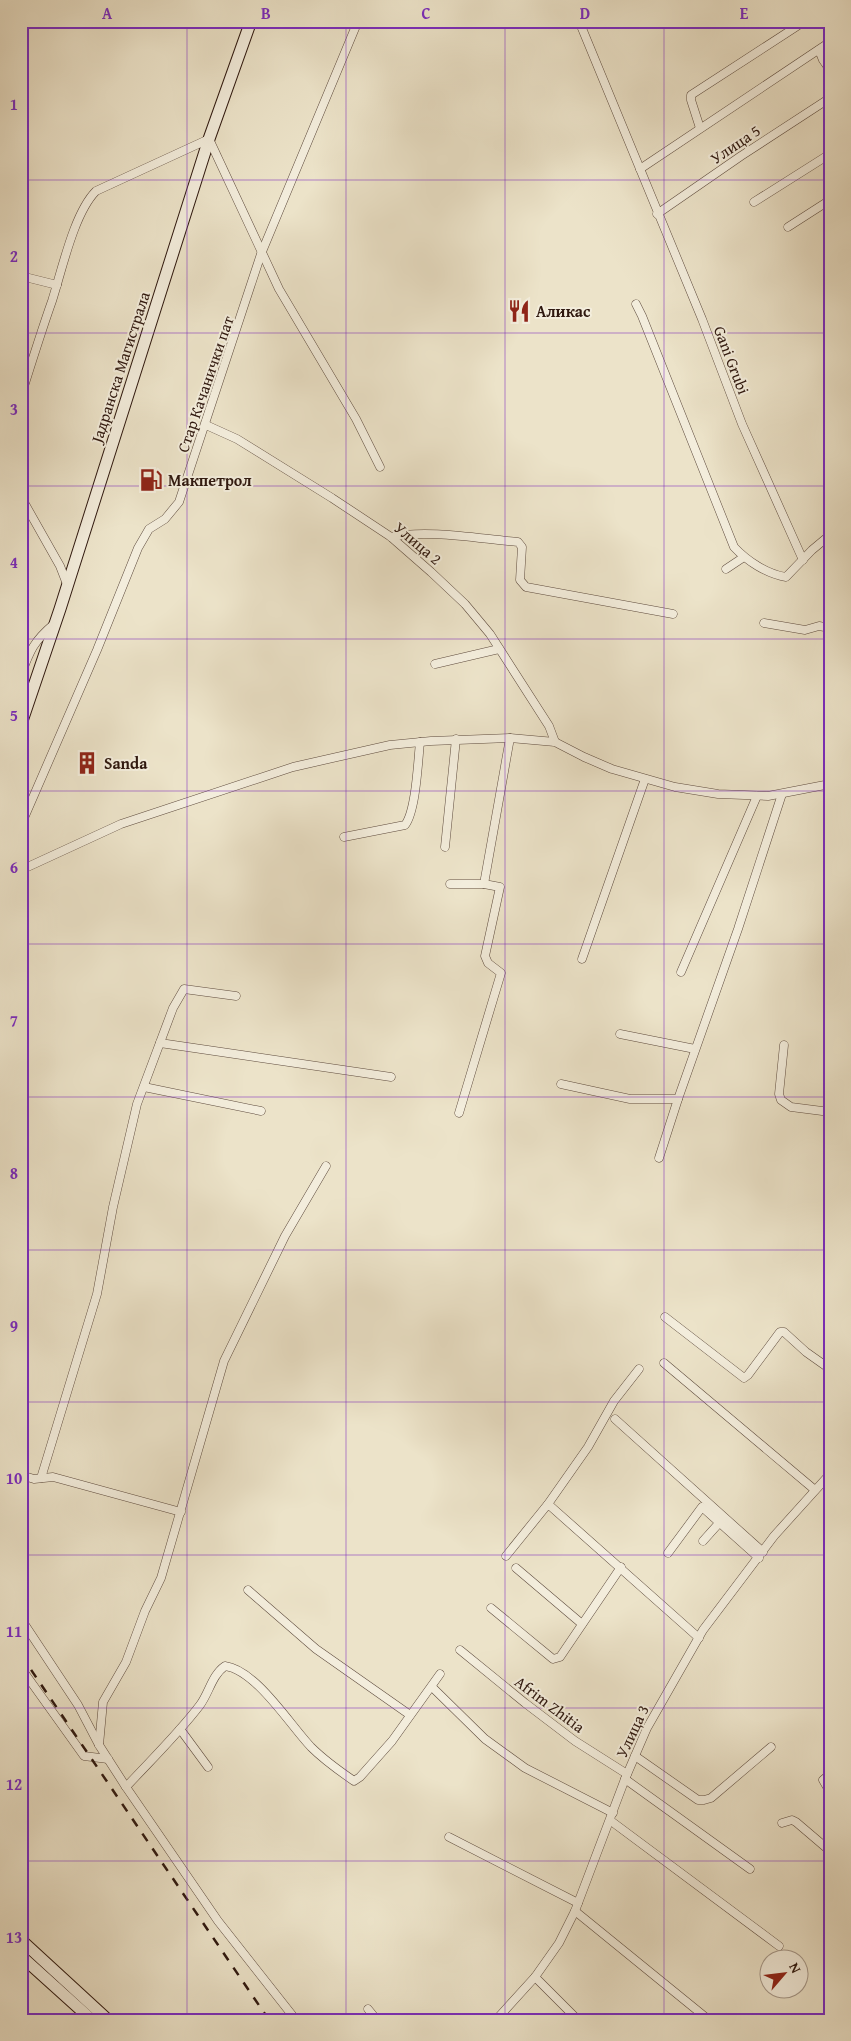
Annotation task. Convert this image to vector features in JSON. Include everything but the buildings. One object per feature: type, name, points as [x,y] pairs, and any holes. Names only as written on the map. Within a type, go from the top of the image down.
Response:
[{"type":"street","name":"Јадранска Магистрала","points":[[21,724],[209,139],[251,21]]},
{"type":"street","name":"Стар Качанички пат","points":[[21,826],[98,650],[138,548],[149,529],[165,519],[179,502],[261,254],[358,21]]},
{"type":"street","name":"Gani Grubi","points":[[579,21],[702,319],[742,424],[803,560]]},
{"type":"street","points":[[700,128],[691,100],[692,95],[805,21]]},
{"type":"street","points":[[640,169],[830,42]]},
{"type":"street","points":[[819,50],[830,70]]},
{"type":"street","name":"Улица 5","points":[[658,214],[741,156],[830,98]]},
{"type":"street","points":[[21,396],[84,206],[96,191],[209,139],[261,254],[356,420],[380,467]]},
{"type":"street","points":[[754,202],[830,154]]},
{"type":"street","points":[[788,227],[830,200]]},
{"type":"street","points":[[21,276],[57,285]]},
{"type":"street","points":[[636,304],[734,547],[744,557],[767,571],[786,577],[830,535]]},
{"type":"street","name":"Улица 2","points":[[206,425],[253,449],[391,537],[465,604],[490,634],[550,726],[555,742]]},
{"type":"street","points":[[21,497],[60,566],[67,584]]},
{"type":"street","points":[[391,537],[405,534],[436,535],[518,542],[522,547],[520,580],[526,588],[673,614]]},
{"type":"street","points":[[726,569],[744,557]]},
{"type":"street","points":[[764,623],[806,630],[819,626],[830,628]]},
{"type":"street","points":[[21,674],[31,648],[40,635],[54,624]]},
{"type":"street","points":[[435,664],[499,649]]},
{"type":"street","points":[[484,884],[510,738]]},
{"type":"street","points":[[21,870],[121,824],[248,782],[341,755],[420,742],[510,738],[555,742],[591,760],[644,779],[718,794],[757,796],[782,794],[830,784]]},
{"type":"street","points":[[445,847],[456,739]]},
{"type":"street","points":[[344,837],[405,825],[410,819],[420,742]]},
{"type":"street","points":[[582,959],[644,779]]},
{"type":"street","points":[[659,1158],[782,794]]},
{"type":"street","points":[[681,972],[757,796]]},
{"type":"street","points":[[450,884],[484,884],[500,887],[485,956],[488,963],[501,973],[459,1113]]},
{"type":"street","points":[[41,1478],[97,1294],[113,1207],[137,1104],[173,1008],[184,990],[236,996]]},
{"type":"street","points":[[620,1034],[695,1049]]},
{"type":"street","points":[[160,1043],[391,1077]]},
{"type":"street","points":[[784,1045],[779,1094],[781,1100],[791,1107],[830,1112]]},
{"type":"street","points":[[560,1084],[630,1099],[678,1099]]},
{"type":"street","points":[[144,1087],[261,1111]]},
{"type":"street","points":[[100,1745],[103,1702],[126,1662],[145,1611],[161,1578],[224,1361],[285,1236],[326,1166]]},
{"type":"street","points":[[664,1317],[744,1378],[780,1332],[784,1332],[806,1352],[830,1369]]},
{"type":"street","points":[[664,1363],[815,1490]]},
{"type":"street","points":[[506,1556],[548,1504],[588,1447],[614,1401],[639,1369]]},
{"type":"street","points":[[615,1419],[761,1555]]},
{"type":"street","name":"Улица 3","points":[[496,2020],[535,1977],[558,1943],[575,1911],[635,1756],[652,1720],[699,1638],[774,1536],[830,1474]]},
{"type":"street","points":[[21,1475],[34,1478],[53,1477],[181,1512]]},
{"type":"street","points":[[548,1504],[699,1638]]},
{"type":"street","points":[[668,1553],[702,1507],[761,1555]]},
{"type":"street","points":[[704,1542],[720,1522]]},
{"type":"street","points":[[490,1608],[553,1660],[560,1657],[621,1567]]},
{"type":"street","points":[[516,1568],[582,1624]]},
{"type":"street","points":[[248,1590],[316,1650],[410,1715]]},
{"type":"street","points":[[21,1619],[78,1705],[126,1787],[218,1921],[296,2020]]},
{"type":"street","name":"Afrim Zhitia","points":[[460,1650],[575,1741],[626,1776],[750,1869]]},
{"type":"street","points":[[126,1787],[201,1704],[219,1670],[225,1666],[231,1666],[252,1680],[328,1763],[354,1781],[358,1780],[388,1747],[440,1674]]},
{"type":"street","points":[[21,1668],[84,1756],[108,1759]]},
{"type":"street","points":[[432,1687],[485,1740],[525,1768],[612,1817],[779,1946]]},
{"type":"street","points":[[180,1729],[208,1767]]},
{"type":"street","points":[[635,1756],[698,1800],[704,1800],[711,1798],[770,1747]]},
{"type":"street","points":[[830,1774],[823,1780],[830,1792]]},
{"type":"street","points":[[782,1823],[792,1820],[796,1822],[830,1851]]},
{"type":"street","points":[[449,1837],[578,1903]]},
{"type":"street","points":[[575,1911],[709,2020]]},
{"type":"street","points":[[21,1940],[108,2020]]},
{"type":"street","points":[[21,1956],[92,2020]]},
{"type":"street","points":[[535,1977],[578,2020]]},
{"type":"street","points":[[368,2009],[377,2020]]},
{"type":"railway","points":[[21,1655],[269,2020]]},
{"type":"place","name":"Аликас","points":[[519,311]]},
{"type":"place","name":"Макпетрол","points":[[151,480]]},
{"type":"place","name":"Sanda","points":[[87,763]]}]
